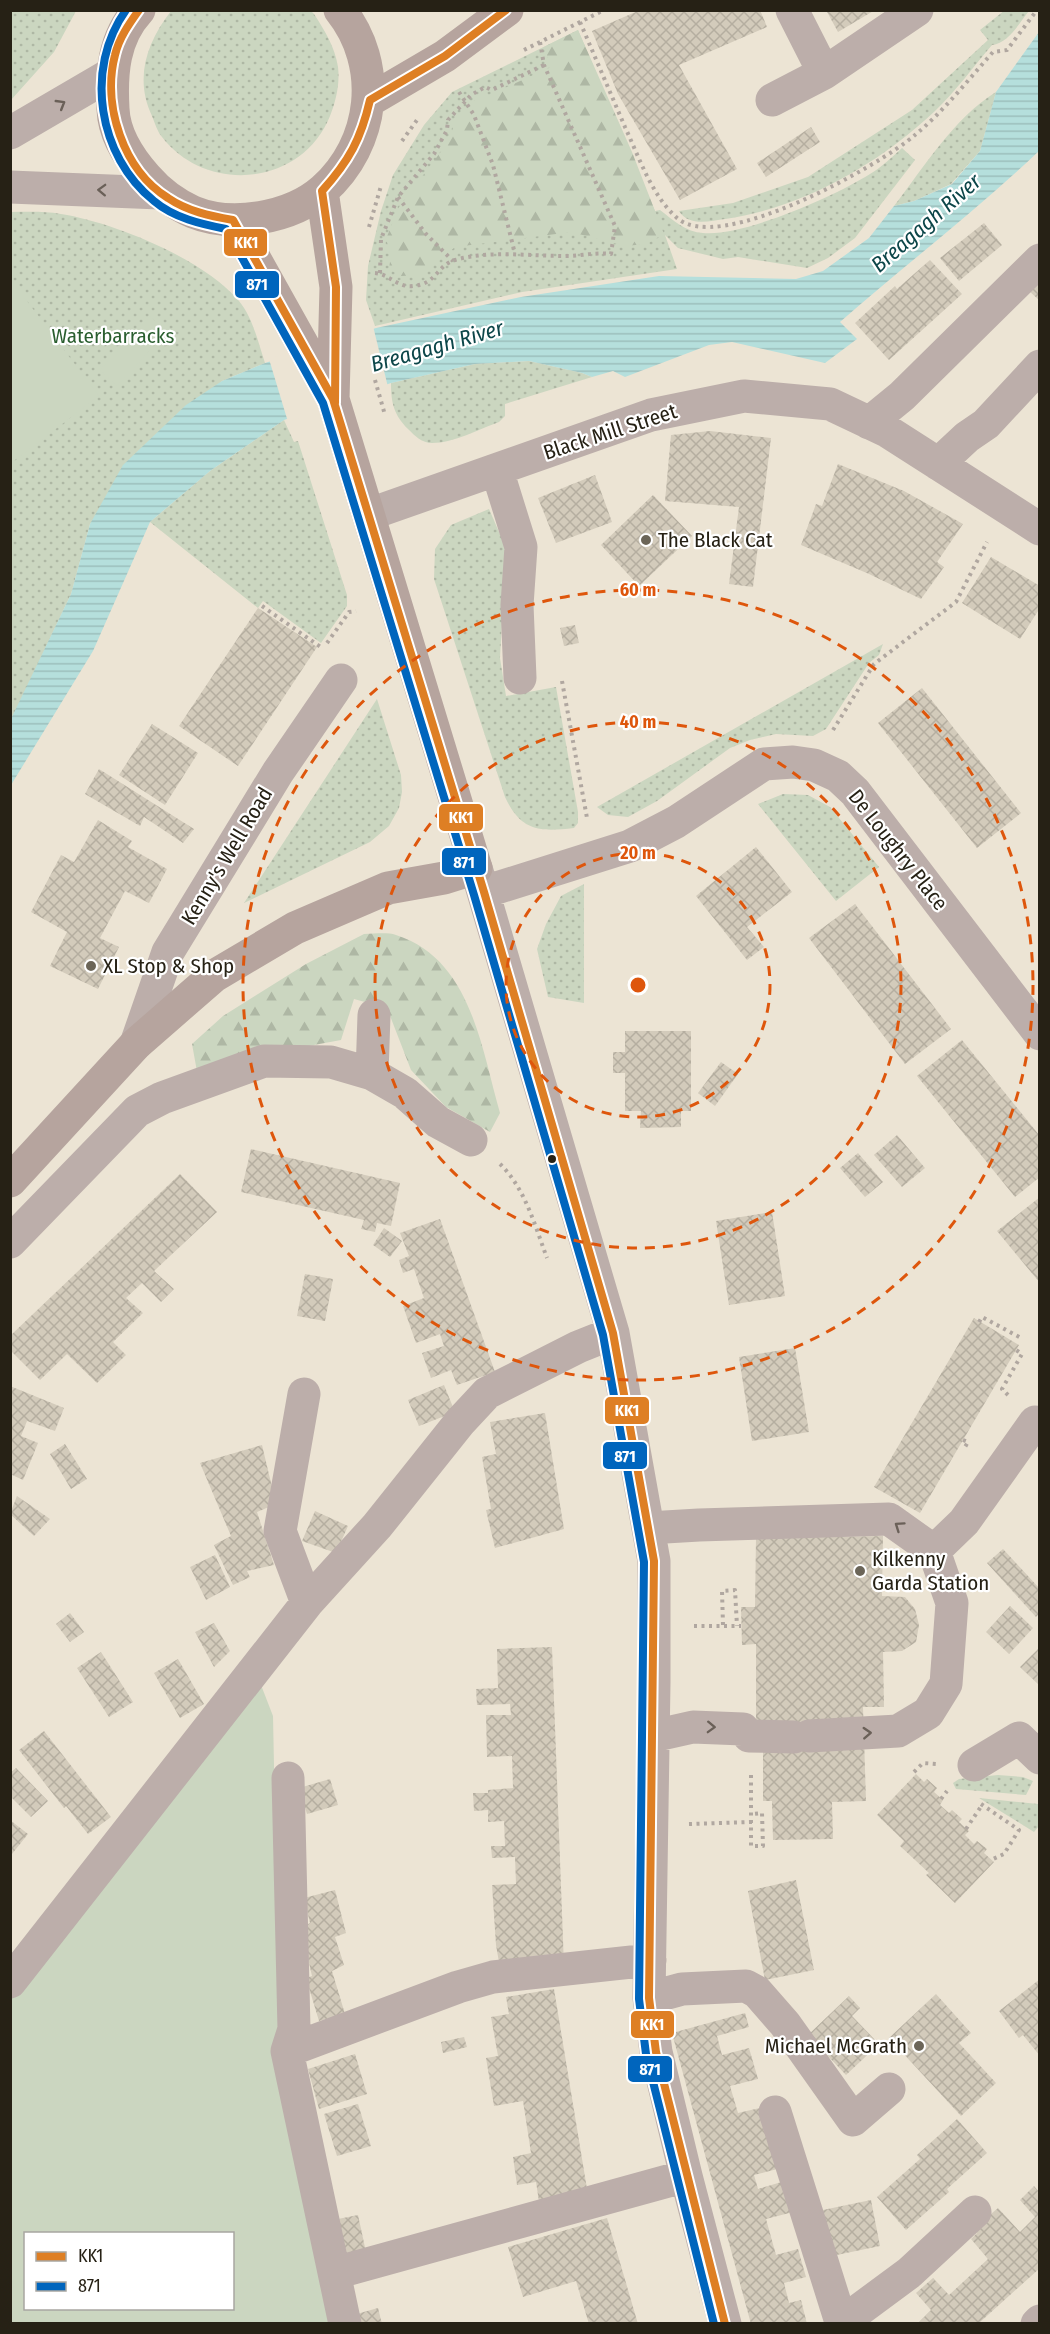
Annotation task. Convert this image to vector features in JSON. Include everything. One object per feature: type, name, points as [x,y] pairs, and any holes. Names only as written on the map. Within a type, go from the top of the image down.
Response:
[{"type":"main road","points":[[139,10],[119,43],[111,74],[113,118],[130,160],[160,193],[195,212],[233,220],[265,218],[295,208],[322,191],[346,165],[362,134],[370,100],[367,62],[352,26],[340,10]]},
{"type":"main road","points":[[370,100],[445,56],[507,10]]},
{"type":"main road","points":[[322,191],[337,308],[338,413]]},
{"type":"main road","points":[[233,220],[338,413],[480,880]]},
{"type":"main road","name":"Kenny's Well Road","points":[[10,1181],[136,1044],[214,976],[295,928],[388,888],[444,878],[480,880]]},
{"type":"street","points":[[792,10],[824,74]]},
{"type":"street","points":[[772,100],[824,74],[917,10]]},
{"type":"street","points":[[10,133],[111,74]]},
{"type":"street","points":[[10,187],[160,193]]},
{"type":"street","points":[[869,423],[902,396],[1040,260]]},
{"type":"street","points":[[938,464],[967,437],[986,424],[1040,366]]},
{"type":"street","name":"Black Mill Street","points":[[370,514],[651,414],[744,396],[830,404],[887,431],[1040,529]]},
{"type":"street","points":[[497,470],[521,546],[517,605],[520,678]]},
{"type":"street","name":"Kenny's Well Road","points":[[136,1044],[168,952],[278,772],[341,680]]},
{"type":"street","name":"De Loughry Place","points":[[480,880],[630,846],[676,822],[764,764],[793,762],[814,765],[838,776],[855,792],[1040,1034]]},
{"type":"street","points":[[480,880],[613,1333],[654,1561],[649,1998],[656,2052],[686,2176],[726,2324]]},
{"type":"street","points":[[372,1074],[374,1015]]},
{"type":"street","points":[[10,1242],[137,1112],[162,1098],[264,1061],[331,1062],[372,1074],[405,1093],[438,1122],[471,1140]]},
{"type":"street","points":[[10,1982],[307,1603],[377,1526],[460,1422],[487,1393],[578,1347],[613,1333]]},
{"type":"street","points":[[304,1394],[280,1531],[307,1603]]},
{"type":"street","points":[[934,1551],[964,1522],[1035,1422],[1040,1423]]},
{"type":"street","points":[[648,1528],[889,1519],[934,1551],[952,1603],[946,1684],[928,1713],[898,1731],[749,1736],[743,1729],[693,1727],[653,1736]]},
{"type":"street","points":[[974,1765],[1020,1738],[1040,1758]]},
{"type":"street","points":[[288,1778],[294,2029],[287,2051],[345,2324]]},
{"type":"street","points":[[287,2051],[458,1987],[493,1977],[650,1960]]},
{"type":"street","points":[[649,1998],[682,1989],[746,1986],[757,1992],[785,2024],[853,2120],[889,2089]]},
{"type":"street","points":[[775,2112],[840,2323],[909,2273],[975,2212]]},
{"type":"street","points":[[335,2273],[686,2176]]},
{"type":"path","points":[[519,52],[604,10]]},
{"type":"path","points":[[370,272],[380,273],[397,283],[411,287],[431,281],[453,261],[515,254],[567,256],[601,252],[611,254],[615,226],[544,65],[540,42]]},
{"type":"path","points":[[380,273],[381,239],[398,197],[434,154],[447,130],[448,120],[471,95],[485,87],[492,90],[544,65]]},
{"type":"path","points":[[457,82],[465,102],[474,115],[493,165],[515,254]]},
{"type":"path","points":[[399,146],[423,111]]},
{"type":"path","points":[[367,235],[372,210],[382,181]]},
{"type":"path","points":[[398,197],[426,234],[453,261]]},
{"type":"path","points":[[814,765],[874,664],[956,602],[1005,507]]},
{"type":"path","points":[[262,606],[322,648]]},
{"type":"path","points":[[326,643],[348,612],[356,611]]},
{"type":"path","points":[[520,678],[561,680],[588,824]]},
{"type":"path","points":[[496,1161],[512,1176],[533,1219],[548,1262]]},
{"type":"path","points":[[979,1322],[982,1317],[1023,1339]]},
{"type":"path","points":[[1002,1389],[1022,1354],[1016,1350]]},
{"type":"path","points":[[963,1440],[968,1443],[964,1450]]},
{"type":"path","points":[[696,1626],[739,1626],[735,1590],[722,1591],[723,1625]]},
{"type":"path","points":[[749,1736],[751,1846],[763,1846],[762,1813],[752,1814]]},
{"type":"path","points":[[973,1800],[1019,1830],[1004,1854],[991,1860]]},
{"type":"path","points":[[966,1829],[982,1805]]},
{"type":"path","points":[[691,1824],[752,1822]]},
{"type":"green space","points":[[11,10],[76,11],[54,52],[11,100]]},
{"type":"green space","points":[[310,10],[332,46],[337,60],[338,73],[337,92],[332,110],[317,139],[298,157],[276,169],[252,174],[228,174],[203,168],[181,156],[159,132],[144,88],[144,74],[150,48],[155,35],[171,11]]},
{"type":"green space","points":[[1005,10],[1029,11],[1009,37],[992,45],[935,111],[889,149],[864,166],[811,194],[754,213],[700,222],[688,219],[679,211],[733,203],[808,177],[912,110],[988,40],[980,30]]},
{"type":"green space","points":[[578,30],[655,211],[660,210],[691,230],[720,233],[741,229],[788,213],[854,183],[879,168],[902,148],[915,160],[855,238],[828,258],[807,268],[738,257],[723,259],[678,248],[665,235],[677,269],[522,292],[375,326],[366,300],[368,266],[381,211],[393,175],[424,125],[452,92]]},
{"type":"green space","points":[[578,30],[632,152],[664,234],[646,244],[625,246],[571,232],[455,247],[422,275],[401,276],[389,269],[391,255],[386,239],[399,207],[449,141],[455,121],[480,95],[489,95],[551,67],[544,47]]},
{"type":"green space","points":[[996,92],[980,151],[951,184],[914,201],[894,206],[953,129]]},
{"type":"green space","name":"Waterbarracks","points":[[11,212],[48,212],[82,218],[131,234],[181,257],[204,271],[239,301],[252,323],[265,363],[222,381],[90,524],[71,594],[11,721]]},
{"type":"green space","points":[[11,280],[99,396],[11,463]]},
{"type":"green space","points":[[150,316],[167,332],[117,386],[100,370]]},
{"type":"green space","points":[[529,361],[592,377],[505,404],[505,416],[499,422],[458,438],[440,442],[428,443],[419,439],[403,424],[394,408],[391,383],[475,364]]},
{"type":"green space","points":[[284,420],[294,442],[298,441],[347,595],[347,606],[321,643],[263,601],[258,608],[150,522],[210,471]]},
{"type":"green space","points":[[489,509],[506,548],[500,658],[506,696],[556,687],[578,812],[578,823],[574,828],[551,830],[532,827],[518,817],[511,808],[505,797],[434,579],[435,549],[451,525]]},
{"type":"green space","points":[[883,644],[879,655],[869,663],[826,729],[813,736],[776,734],[750,740],[730,748],[657,801],[628,817],[608,815],[597,807]]},
{"type":"green space","points":[[377,699],[401,775],[402,792],[399,808],[389,826],[370,842],[244,903]]},
{"type":"green space","points":[[783,794],[808,795],[830,807],[879,867],[836,901],[758,804]]},
{"type":"green space","points":[[584,884],[584,1003],[548,997],[537,949],[546,924],[561,896]]},
{"type":"green space","points":[[364,934],[392,934],[421,947],[441,964],[457,984],[479,1034],[500,1113],[490,1132],[446,1107],[411,1070],[387,1008],[354,999],[341,1040],[265,1054],[198,1077],[192,1044],[223,1016],[306,964]]},
{"type":"green space","points":[[261,1685],[273,1716],[280,2062],[330,2323],[11,2323],[10,1999]]},
{"type":"green space","points":[[998,1775],[1023,1777],[1033,1781],[1026,1795],[956,1789],[953,1783],[959,1779]]},
{"type":"green space","points":[[979,1798],[1038,1804],[1039,1800],[1039,1826],[1034,1832]]},
{"type":"water","name":"Breagagh River","points":[[1039,32],[1039,151],[991,195],[840,322],[857,339],[825,363],[732,342],[709,345],[625,377],[613,371],[592,377],[529,361],[475,364],[391,383],[284,420],[210,471],[150,522],[93,651],[11,785],[10,721],[71,594],[90,524],[123,465],[186,405],[222,381],[265,363],[376,328],[521,297],[659,276],[796,279],[823,271],[869,238],[894,206],[914,201],[952,184],[980,151],[996,92]]},
{"type":"pier","points":[[373,326],[388,387],[288,422],[269,359]]},
{"type":"building","points":[[640,10],[760,10],[767,27],[679,65],[737,169],[680,200],[618,94],[592,31]]},
{"type":"building","points":[[826,10],[875,10],[838,32]]},
{"type":"building","points":[[811,127],[820,142],[766,177],[757,163]]},
{"type":"building","points":[[984,223],[1002,245],[959,281],[940,258]]},
{"type":"building","points":[[930,260],[962,294],[889,360],[855,323],[895,286],[897,289]]},
{"type":"building","points":[[1040,278],[1040,301],[1028,290]]},
{"type":"building","points":[[710,431],[771,438],[753,587],[729,584],[739,507],[665,501],[671,435]]},
{"type":"building","points":[[838,464],[904,491],[963,524],[937,562],[944,567],[921,599],[801,545],[816,504],[822,506]]},
{"type":"building","points":[[595,475],[612,522],[556,543],[538,498]]},
{"type":"building","name":"The Black Cat","points":[[653,495],[692,536],[639,586],[601,545]]},
{"type":"building","points":[[991,557],[1040,586],[1040,608],[1020,639],[962,603]]},
{"type":"building","points":[[258,608],[317,647],[238,766],[179,726]]},
{"type":"building","points":[[575,625],[579,643],[564,646],[560,628]]},
{"type":"building","points":[[922,688],[1021,813],[977,848],[878,723]]},
{"type":"building","points":[[152,724],[198,753],[165,805],[119,775]]},
{"type":"building","points":[[99,769],[194,829],[183,843],[144,817],[140,826],[85,794]]},
{"type":"building","points":[[98,820],[132,841],[128,847],[167,869],[149,903],[125,891],[100,938],[119,947],[98,989],[50,966],[67,932],[31,912],[61,855],[74,862]]},
{"type":"building","points":[[756,847],[792,892],[747,927],[764,947],[747,960],[696,896]]},
{"type":"building","points":[[855,904],[951,1029],[905,1064],[809,938]]},
{"type":"building","points":[[625,1031],[691,1031],[691,1111],[681,1111],[681,1127],[640,1128],[641,1111],[625,1111],[625,1073],[613,1073],[613,1052],[625,1052]]},
{"type":"building","points":[[962,1040],[1040,1136],[1040,1177],[1015,1197],[917,1076]]},
{"type":"building","points":[[721,1062],[738,1074],[715,1106],[698,1093]]},
{"type":"building","points":[[897,1135],[925,1168],[902,1187],[874,1155]]},
{"type":"building","points":[[251,1149],[400,1183],[391,1226],[377,1223],[375,1232],[361,1229],[364,1220],[241,1192]]},
{"type":"building","points":[[858,1153],[883,1182],[865,1197],[840,1168]]},
{"type":"building","points":[[180,1174],[217,1212],[154,1271],[174,1289],[161,1302],[142,1283],[126,1298],[143,1313],[113,1342],[126,1355],[97,1383],[67,1354],[40,1380],[10,1350],[10,1336]]},
{"type":"building","points":[[1040,1197],[1040,1283],[997,1231]]},
{"type":"building","points":[[772,1212],[785,1296],[729,1305],[716,1221]]},
{"type":"building","points":[[440,1219],[495,1372],[457,1385],[451,1370],[431,1378],[422,1353],[444,1346],[440,1334],[416,1343],[403,1306],[424,1298],[414,1269],[403,1273],[399,1260],[409,1256],[400,1233]]},
{"type":"building","points":[[384,1228],[402,1241],[390,1257],[373,1245]]},
{"type":"building","points":[[305,1274],[333,1279],[325,1321],[297,1316]]},
{"type":"building","points":[[974,1318],[1019,1345],[920,1513],[874,1487]]},
{"type":"building","points":[[795,1348],[809,1432],[752,1441],[739,1357]]},
{"type":"building","points":[[444,1385],[455,1412],[419,1426],[408,1400]]},
{"type":"building","points":[[10,1386],[64,1408],[55,1431],[27,1421],[21,1436],[38,1443],[23,1480],[10,1474]]},
{"type":"building","points":[[545,1413],[564,1529],[495,1548],[486,1510],[491,1509],[482,1457],[496,1454],[490,1422]]},
{"type":"building","points":[[65,1444],[87,1479],[71,1489],[50,1454]]},
{"type":"building","points":[[262,1445],[276,1504],[257,1512],[274,1565],[247,1571],[250,1577],[233,1585],[214,1545],[231,1536],[200,1463]]},
{"type":"building","points":[[17,1496],[50,1519],[34,1536],[10,1514]]},
{"type":"building","points":[[315,1511],[348,1526],[336,1553],[302,1541]]},
{"type":"building","points":[[883,1536],[882,1596],[905,1597],[915,1609],[919,1625],[916,1642],[902,1651],[883,1652],[884,1707],[863,1707],[866,1801],[832,1802],[833,1839],[773,1840],[772,1801],[763,1801],[763,1749],[756,1721],[756,1644],[742,1645],[741,1607],[755,1607],[756,1538]]},
{"type":"building","points":[[1003,1549],[1040,1589],[1040,1613],[1036,1617],[987,1563]]},
{"type":"building","points":[[215,1555],[230,1587],[206,1600],[190,1567]]},
{"type":"building","points":[[1010,1606],[1033,1628],[1009,1654],[986,1632]]},
{"type":"building","points":[[70,1613],[84,1632],[70,1642],[56,1624]]},
{"type":"building","points":[[214,1623],[230,1651],[214,1667],[195,1632]]},
{"type":"building","points":[[552,1647],[564,1966],[500,1968],[492,1885],[516,1884],[515,1857],[492,1858],[491,1846],[505,1846],[504,1821],[488,1822],[488,1810],[474,1811],[473,1793],[488,1793],[488,1790],[513,1788],[512,1756],[487,1757],[486,1715],[511,1715],[510,1704],[477,1705],[476,1689],[498,1688],[497,1649]]},
{"type":"building","points":[[1040,1647],[1040,1686],[1020,1667]]},
{"type":"building","points":[[101,1652],[133,1702],[109,1717],[77,1668]]},
{"type":"building","points":[[178,1659],[204,1704],[180,1718],[154,1673]]},
{"type":"building","points":[[44,1731],[111,1817],[88,1834],[66,1806],[64,1808],[19,1750]]},
{"type":"building","points":[[16,1768],[48,1801],[31,1817],[10,1796],[10,1773]]},
{"type":"building","points":[[916,1774],[924,1782],[927,1779],[937,1788],[934,1792],[943,1800],[940,1805],[949,1813],[952,1810],[962,1819],[959,1822],[969,1831],[965,1835],[974,1844],[977,1841],[987,1849],[984,1853],[994,1862],[955,1903],[926,1875],[929,1873],[900,1846],[904,1841],[877,1815]]},
{"type":"building","points":[[330,1779],[338,1805],[307,1814],[299,1788]]},
{"type":"building","points":[[10,1820],[28,1834],[12,1854],[10,1852]]},
{"type":"building","points":[[796,1880],[814,1970],[765,1980],[748,1891]]},
{"type":"building","points":[[335,1890],[346,1933],[335,1937],[344,1965],[332,1971],[345,2014],[319,2021],[306,1978],[312,1976],[301,1928],[310,1923],[304,1898]]},
{"type":"building","points":[[1040,1979],[1040,2056],[1023,2035],[1019,2038],[999,2011]]},
{"type":"building","points":[[554,1989],[589,2201],[540,2208],[536,2182],[517,2185],[513,2157],[531,2153],[523,2101],[494,2106],[486,2058],[498,2056],[491,2017],[509,2014],[506,1997]]},
{"type":"building","points":[[936,1994],[971,2033],[959,2043],[996,2083],[961,2116],[889,2038]]},
{"type":"building","points":[[849,1996],[860,2008],[852,2016],[879,2044],[846,2075],[808,2035]]},
{"type":"building","points":[[745,2013],[749,2027],[717,2036],[722,2055],[749,2048],[758,2079],[730,2086],[738,2113],[764,2107],[781,2168],[754,2175],[758,2189],[785,2181],[793,2212],[766,2219],[776,2255],[798,2249],[806,2277],[784,2283],[789,2303],[801,2300],[807,2324],[751,2324],[672,2033]]},
{"type":"building","points":[[464,2037],[467,2047],[443,2053],[441,2042]]},
{"type":"building","points":[[355,2054],[367,2094],[319,2109],[308,2069]]},
{"type":"building","points":[[358,2104],[371,2146],[337,2156],[324,2114]]},
{"type":"building","points":[[957,2119],[987,2153],[947,2189],[949,2192],[906,2230],[877,2197],[920,2159],[917,2155]]},
{"type":"building","points":[[1034,2186],[1040,2193],[1040,2268],[978,2324],[917,2324],[931,2310],[916,2293],[933,2278],[949,2295],[988,2259],[971,2239],[977,2233],[974,2229],[998,2208],[1020,2232],[1035,2217],[1020,2200]]},
{"type":"building","points":[[871,2200],[880,2246],[827,2257],[818,2211]]},
{"type":"building","points":[[358,2215],[366,2252],[347,2256],[338,2219]]},
{"type":"building","points":[[607,2218],[638,2324],[589,2324],[576,2281],[523,2297],[508,2247]]},
{"type":"building","points":[[378,2308],[382,2324],[355,2324],[353,2315]]},
{"type":"transit line","name":"871","points":[[126,10],[113,33],[105,58],[102,84],[103,111],[109,136],[120,160],[135,182],[154,201],[179,216],[226,229],[323,403],[474,895],[603,1335],[644,1562],[639,1999],[646,2054],[714,2324]]},
{"type":"transit line","name":"KK1","points":[[139,10],[119,43],[112,74],[111,94],[120,135],[128,154],[152,186],[175,203],[191,210],[233,220],[333,399],[484,892],[613,1333],[654,1561],[649,1998],[656,2052],[725,2324]]},
{"type":"transit line","name":"KK1","points":[[335,403],[336,287],[322,191],[340,170],[353,149],[370,100],[445,56],[506,10]]},
{"type":"place","name":"The Black Cat","points":[[646,540]]},
{"type":"place","name":"XL Stop & Shop","points":[[91,966]]},
{"type":"place","name":"Kilkenny Garda Station","points":[[860,1571]]},
{"type":"place","name":"Michael McGrath","points":[[919,2046]]}]
